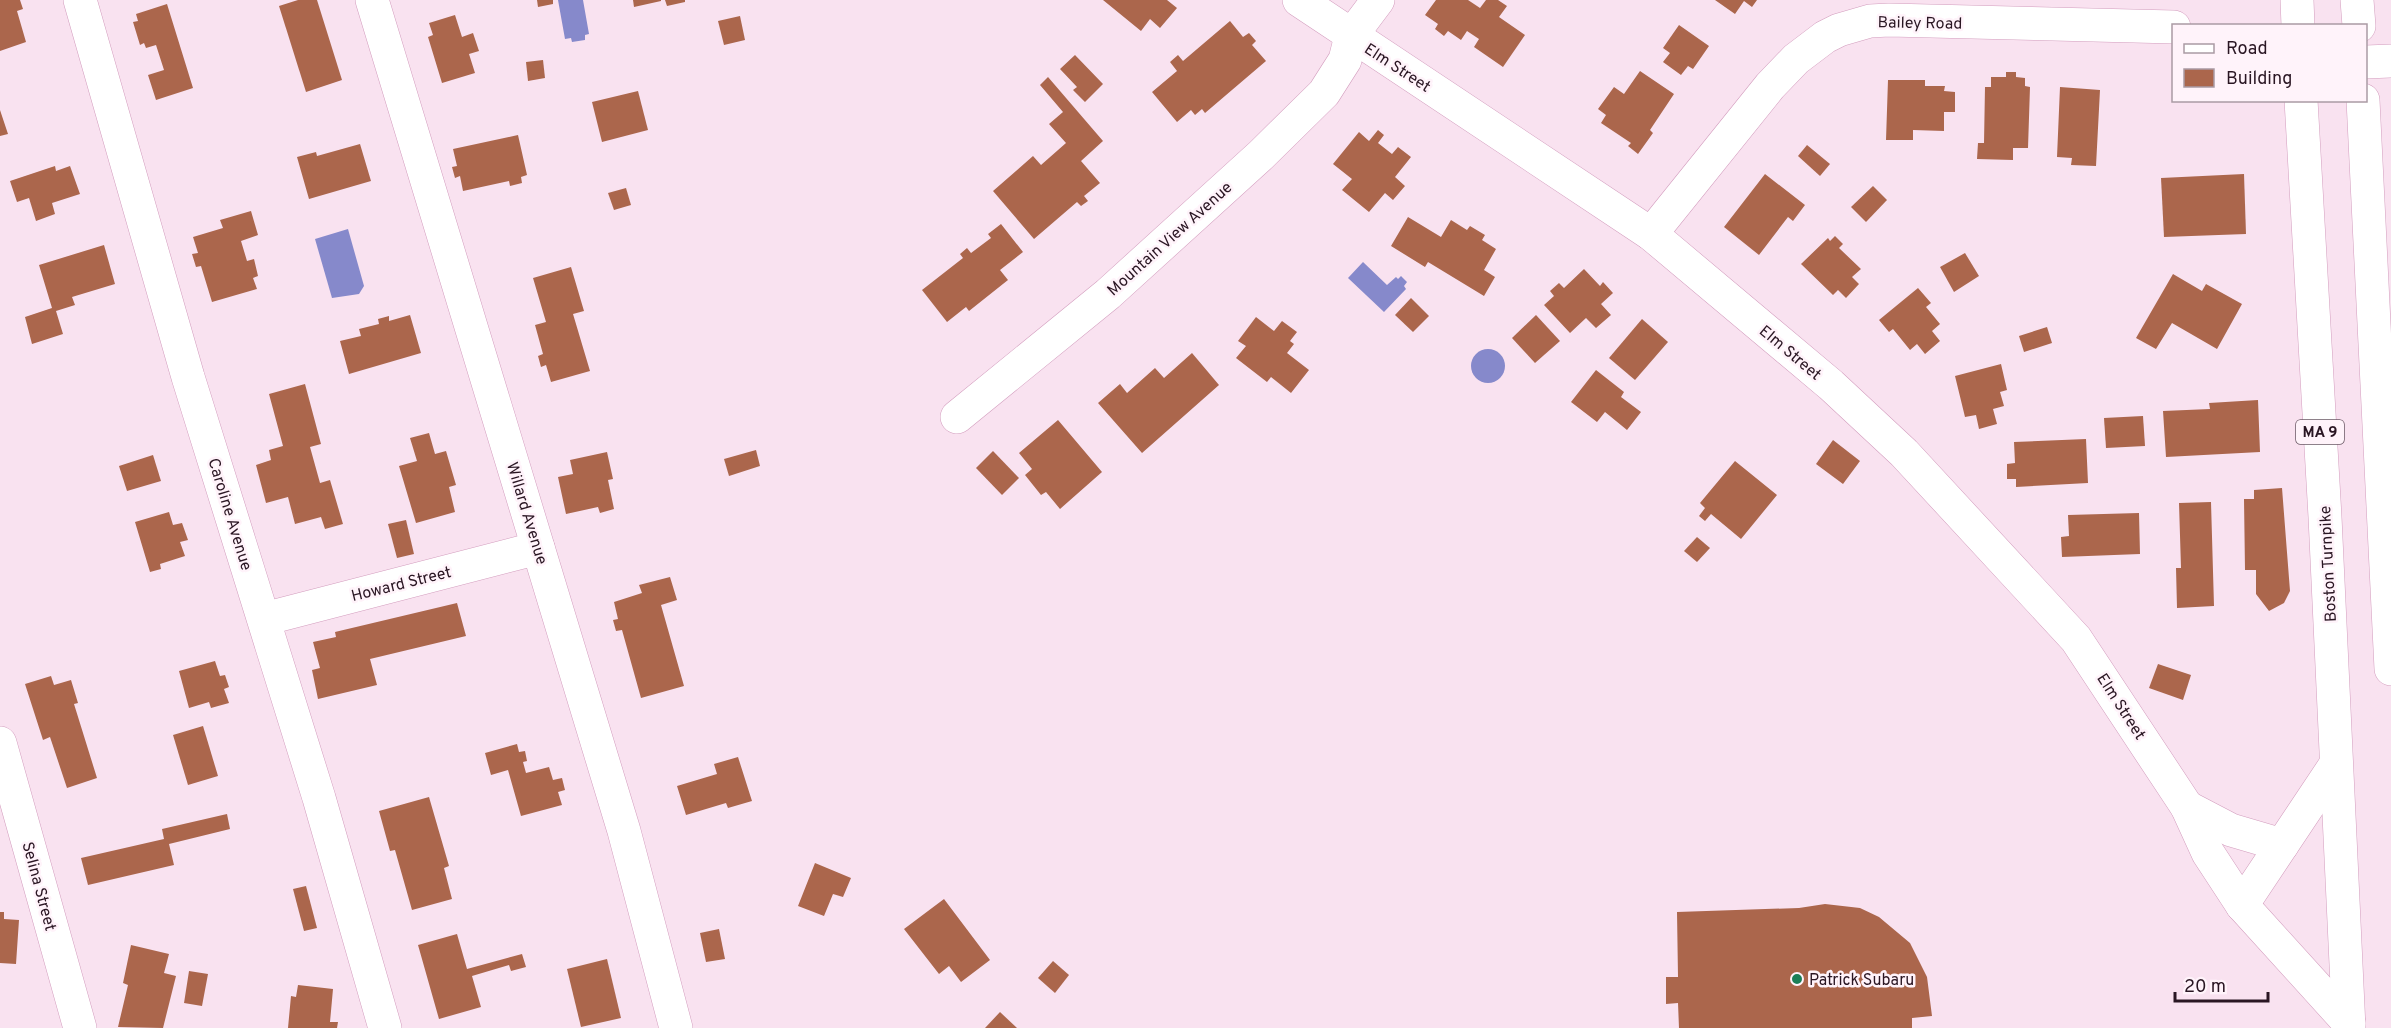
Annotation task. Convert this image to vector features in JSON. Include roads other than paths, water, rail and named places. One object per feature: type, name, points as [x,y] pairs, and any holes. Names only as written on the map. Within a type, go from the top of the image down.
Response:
[{"type":"main road","name":"Caroline Avenue","points":[[80,0],[188,376],[264,619],[385,1028]]},
{"type":"main road","name":"Willard Avenue","points":[[372,0],[624,831],[676,1028]]},
{"type":"main road","name":"Elm Street","points":[[1299,0],[1651,234],[1831,385],[1904,453],[2076,639],[2187,807],[2208,853],[2242,905],[2349,1026]]},
{"type":"main road","points":[[1351,36],[1378,0]]},
{"type":"main road","points":[[2297,0],[2298,24]]},
{"type":"main road","points":[[2357,0],[2359,24]]},
{"type":"main road","name":"Bailey Road","points":[[1651,234],[1770,86],[1810,47],[1839,30],[1870,21],[1889,20],[2172,27]]},
{"type":"main road","name":"Mountain View Avenue","points":[[957,417],[1108,294],[1261,155],[1324,93],[1346,60],[1351,36]]},
{"type":"main road","points":[[2367,62],[2391,61]]},
{"type":"main road","name":"Boston Turnpike","points":[[2301,102],[2349,1026]]},
{"type":"main road","points":[[2363,102],[2384,400],[2391,669]]},
{"type":"main road","name":"Howard Street","points":[[264,619],[538,548]]},
{"type":"main road","name":"Selina Street","points":[[0,743],[80,1028]]},
{"type":"main road","points":[[2242,905],[2336,765]]},
{"type":"main road","name":"Elm Street","points":[[2187,807],[2231,830],[2282,845]]},
{"type":"water","points":[[558,0],[583,0],[589,34],[585,35],[585,40],[572,42],[571,38],[565,39]]},
{"type":"water","points":[[348,229],[364,286],[359,294],[332,298],[315,239]]},
{"type":"water","points":[[1363,262],[1387,285],[1396,277],[1398,279],[1401,276],[1407,282],[1404,286],[1406,289],[1384,312],[1348,278]]},
{"type":"water","points":[[1488,349],[1500,354],[1505,366],[1500,378],[1488,383],[1476,378],[1471,366],[1476,354]]},
{"type":"place","name":"Patrick Subaru","points":[[1797,979]]}]
